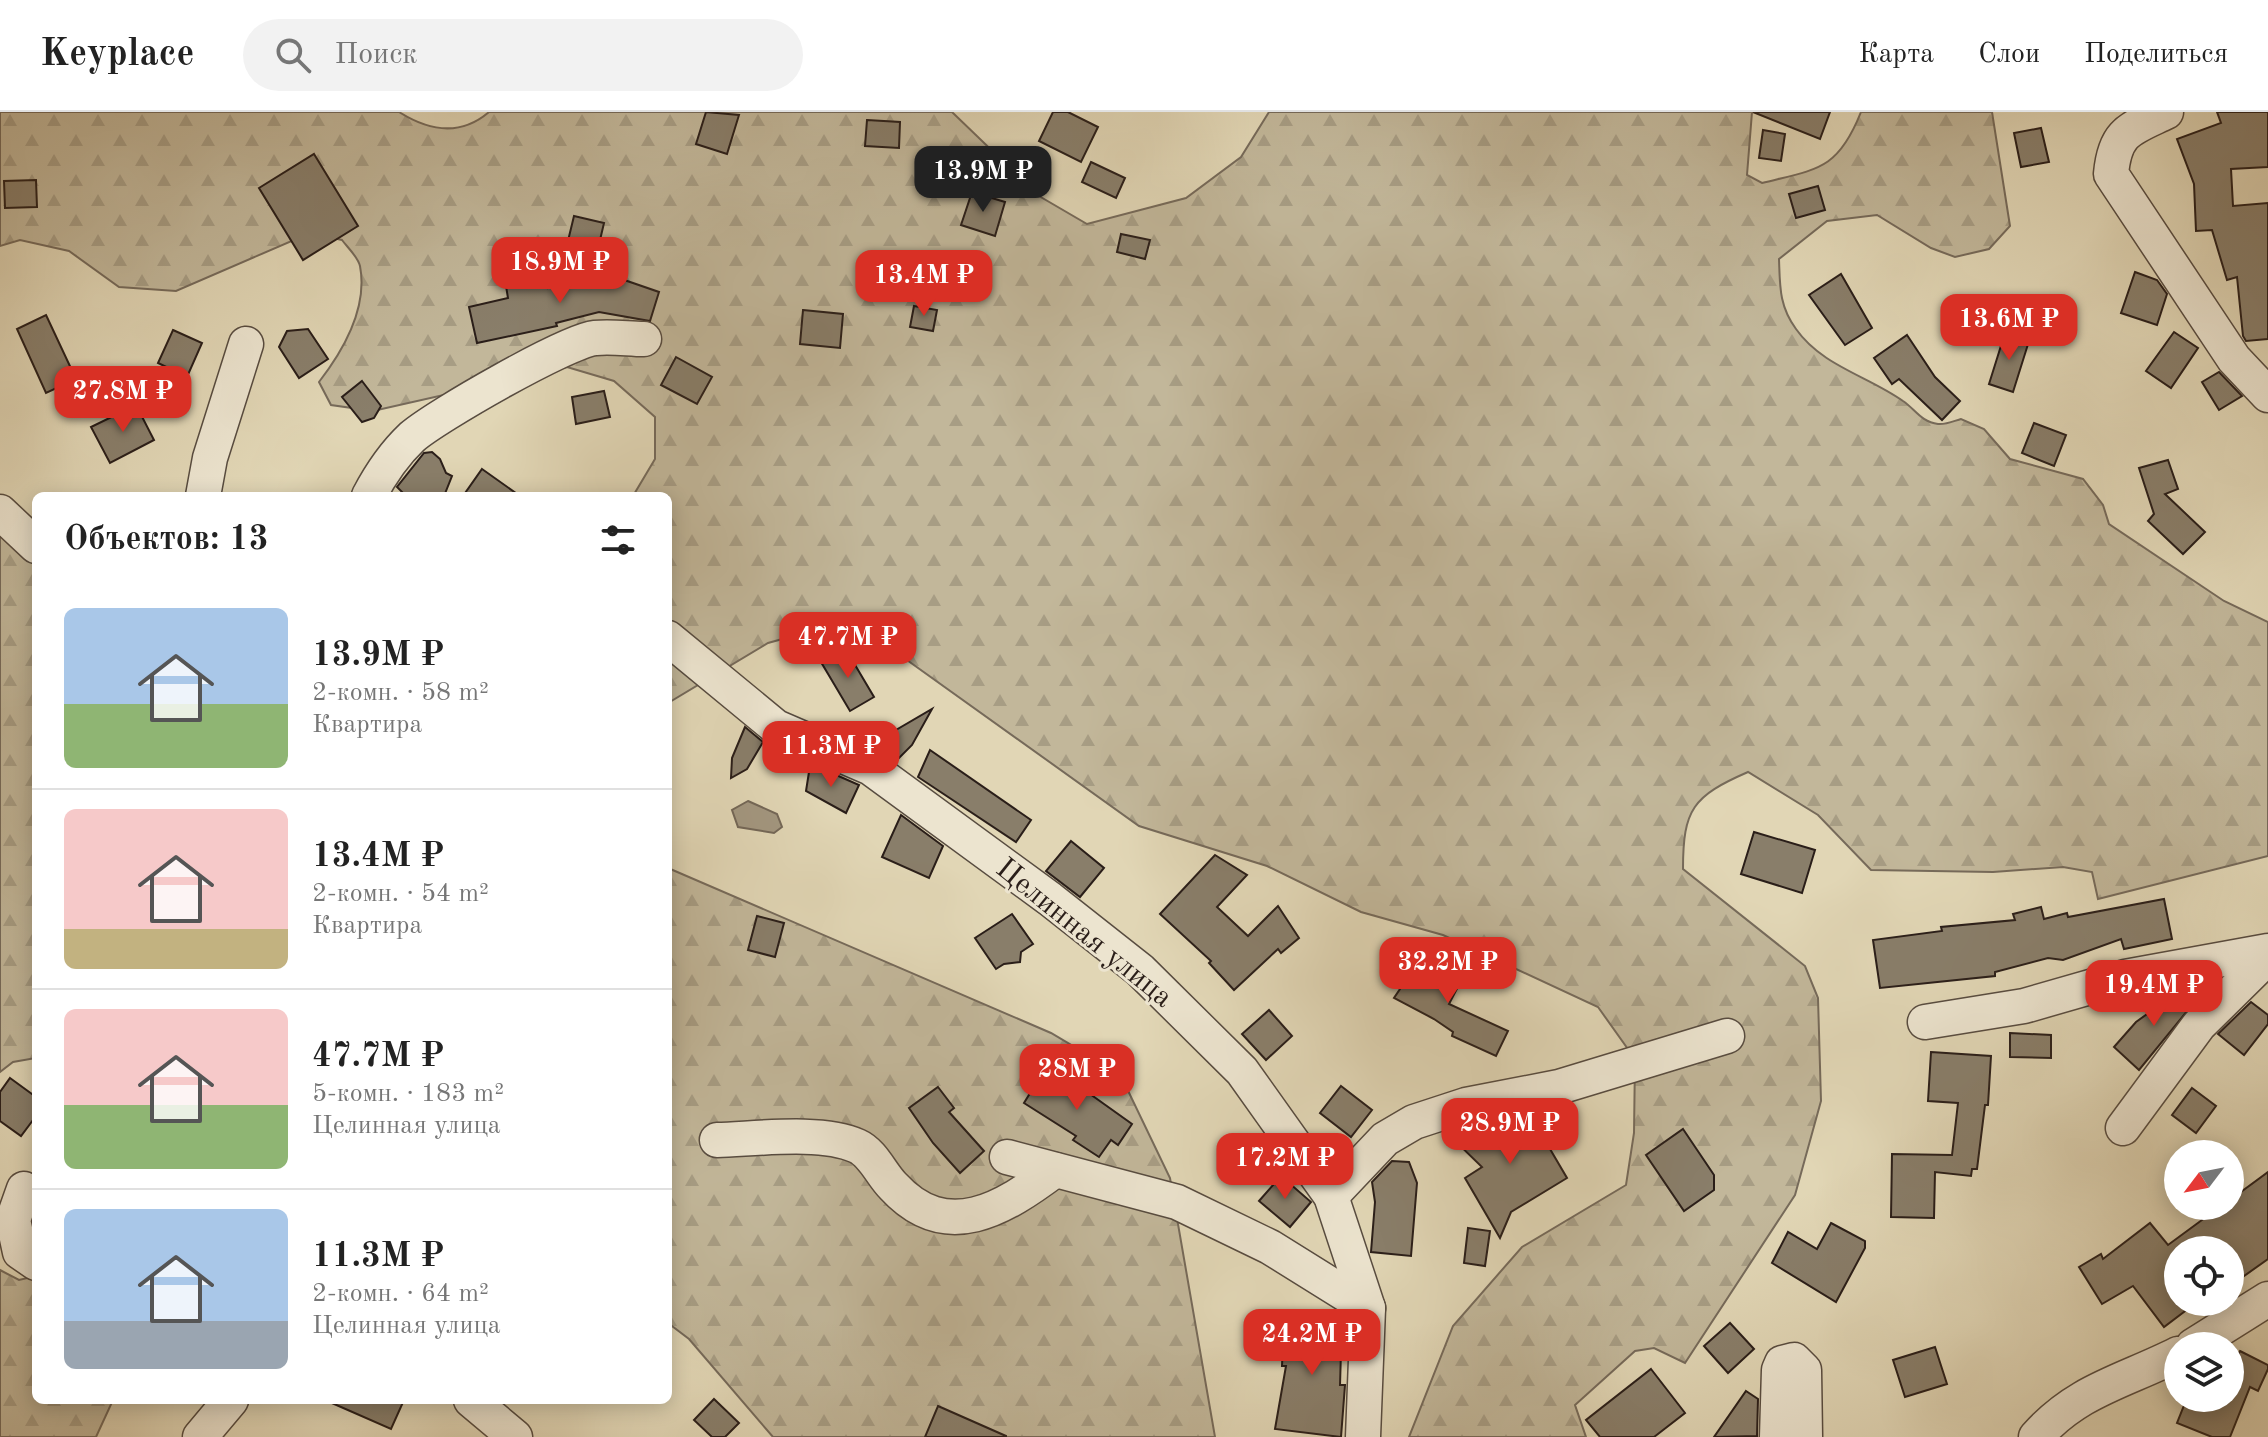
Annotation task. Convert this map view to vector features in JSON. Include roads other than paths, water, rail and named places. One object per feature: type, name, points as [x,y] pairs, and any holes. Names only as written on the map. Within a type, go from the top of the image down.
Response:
[{"type":"street","points":[[2166,112],[2126,131],[2113,149],[2111,174],[2234,359],[2268,395]]},
{"type":"street","points":[[371,492],[381,473],[413,436],[536,363],[593,337],[644,339]]},
{"type":"street","points":[[204,492],[210,458],[246,344]]},
{"type":"street","points":[[0,512],[32,542]]},
{"type":"street","name":"Целинная улица","points":[[672,641],[776,727],[871,768],[1140,970],[1242,1071],[1331,1196],[1368,1308],[1363,1437]]},
{"type":"street","points":[[1925,1022],[2024,1006],[2125,977],[2268,954]]},
{"type":"street","points":[[2123,1128],[2199,1025],[2268,954]]},
{"type":"street","points":[[1331,1196],[1385,1139],[1414,1122],[1466,1105],[1559,1087],[1727,1036]]},
{"type":"street","points":[[717,1140],[840,1139],[861,1147],[912,1205],[939,1216],[974,1215],[1011,1203],[1055,1170]]},
{"type":"street","points":[[1007,1157],[1177,1202],[1270,1247],[1368,1308]]},
{"type":"street","points":[[24,1189],[13,1220],[20,1252],[32,1260]]},
{"type":"street","points":[[2215,1332],[2268,1299]]},
{"type":"street","points":[[1777,1437],[1779,1370],[1782,1363],[1794,1360],[1804,1370],[1805,1437]]},
{"type":"street","points":[[2036,1437],[2057,1413],[2083,1395],[2164,1360]]},
{"type":"street","points":[[200,1437],[228,1404]]},
{"type":"street","points":[[476,1404],[515,1437]]}]
